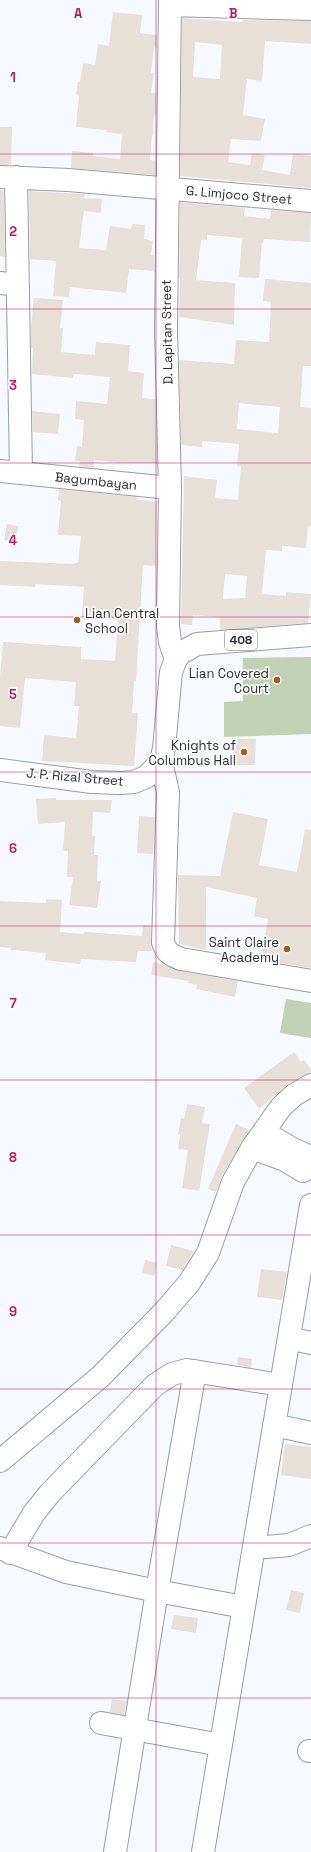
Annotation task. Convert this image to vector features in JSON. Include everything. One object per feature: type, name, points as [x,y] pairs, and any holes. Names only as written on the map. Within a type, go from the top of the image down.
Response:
[{"type":"street","points":[[170,2],[311,9]]},
{"type":"street","name":"D. Lapitan Street","points":[[170,2],[166,330],[170,488],[168,626],[170,642],[176,659]]},
{"type":"street","name":"G. Limjoco Street","points":[[8,177],[68,180],[311,201]]},
{"type":"street","name":"Bagumbayan","points":[[8,177],[11,472],[170,488]]},
{"type":"street","name":"408","points":[[176,659],[182,653],[197,644],[311,635]]},
{"type":"street","points":[[176,659],[171,672],[164,748],[161,762],[168,792],[163,942],[165,949],[170,955],[181,959],[311,981]]},
{"type":"street","name":"J. P. Rizal Street","points":[[0,770],[92,782],[134,782],[146,777],[161,762]]},
{"type":"street","points":[[0,1461],[100,1377],[164,1312],[189,1283],[208,1253],[233,1182],[258,1140],[281,1107],[294,1095],[311,1085]]},
{"type":"street","points":[[258,1140],[285,1160],[309,1167]]},
{"type":"street","points":[[203,1852],[289,1338],[307,1258],[311,1205]]},
{"type":"street","points":[[289,1338],[311,1343]]},
{"type":"street","points":[[244,1607],[66,1572],[5,1550],[50,1493],[154,1385],[172,1374],[187,1370],[281,1385]]},
{"type":"street","points":[[115,1852],[157,1591],[195,1371]]},
{"type":"street","points":[[274,1426],[311,1433]]},
{"type":"street","points":[[254,1548],[289,1545],[311,1536]]},
{"type":"street","points":[[102,1723],[221,1745]]},
{"type":"green space","name":"Lian Covered Court","points":[[311,657],[311,734],[224,737],[224,702],[243,701],[243,658]]},
{"type":"green space","points":[[286,999],[311,1003],[311,1038],[280,1033]]},
{"type":"building","points":[[113,12],[142,15],[140,33],[157,35],[157,48],[154,47],[151,73],[154,73],[151,93],[156,93],[156,115],[154,114],[150,160],[156,161],[155,175],[71,168],[72,151],[93,153],[93,156],[120,159],[122,134],[106,132],[107,130],[76,127],[79,96],[76,95],[83,63],[95,65],[98,44],[109,46]]},
{"type":"building","points":[[182,18],[242,22],[243,20],[311,21],[311,44],[265,41],[262,81],[247,79],[243,115],[265,119],[261,141],[231,139],[228,162],[250,165],[252,153],[265,155],[262,170],[290,175],[293,153],[311,156],[311,188],[180,176]],"holes":[[[195,42],[222,45],[220,79],[193,77]]]},
{"type":"building","points":[[0,127],[12,127],[11,165],[0,165]]},
{"type":"building","points":[[0,190],[4,190],[5,257],[0,256]]},
{"type":"building","points":[[29,191],[85,194],[84,198],[102,199],[101,213],[84,211],[79,248],[106,250],[110,226],[131,229],[132,224],[145,225],[144,239],[153,241],[151,255],[154,255],[154,271],[129,269],[126,293],[70,287],[69,297],[53,296],[56,261],[30,259]]},
{"type":"building","points":[[180,202],[245,208],[244,216],[270,219],[271,210],[311,213],[310,242],[264,239],[262,243],[259,278],[239,277],[242,238],[207,235],[207,240],[201,240],[196,280],[235,283],[234,325],[179,317]]},
{"type":"building","points":[[265,279],[311,283],[311,366],[303,366],[300,407],[311,408],[311,527],[308,526],[306,548],[282,546],[282,551],[266,550],[262,594],[286,596],[286,592],[311,594],[308,623],[220,630],[220,617],[193,615],[192,625],[181,624],[184,476],[217,480],[215,498],[238,500],[241,466],[237,466],[239,444],[202,441],[202,447],[181,445],[179,360],[234,364],[236,340],[269,342],[271,302],[263,301]],"holes":[[[239,403],[280,407],[278,433],[237,429]],[[225,574],[247,576],[245,598],[223,599]]]},
{"type":"building","points":[[34,298],[63,300],[60,328],[63,328],[61,352],[95,355],[96,342],[130,345],[128,371],[144,373],[142,398],[155,399],[157,463],[123,463],[94,460],[94,468],[79,466],[80,461],[75,461],[77,446],[82,447],[84,420],[75,419],[76,401],[107,404],[110,377],[74,374],[73,378],[32,374],[33,348],[31,348],[31,326]]},
{"type":"building","points":[[32,411],[60,414],[58,434],[33,432]]},
{"type":"building","points":[[59,489],[136,497],[136,499],[157,502],[156,566],[143,565],[136,681],[134,680],[132,713],[138,713],[134,766],[42,761],[44,735],[76,738],[79,706],[74,706],[76,682],[25,678],[20,728],[0,726],[0,677],[3,642],[81,647],[81,659],[115,661],[118,620],[82,617],[84,587],[35,584],[35,587],[0,585],[0,561],[78,563],[81,536],[58,535],[61,501],[58,500]]},
{"type":"building","points":[[7,524],[18,526],[16,542],[4,540]]},
{"type":"building","name":"Knights of Columbus Hall","points":[[233,739],[256,739],[255,765],[232,765]]},
{"type":"building","points":[[56,798],[56,800],[112,800],[110,813],[93,812],[92,836],[95,836],[94,855],[98,855],[97,881],[101,881],[97,908],[69,905],[73,877],[67,877],[68,851],[63,851],[65,822],[38,824],[36,799]]},
{"type":"building","points":[[233,812],[268,819],[259,865],[297,872],[305,829],[311,830],[311,968],[261,960],[268,919],[254,916],[257,898],[206,887],[206,950],[179,944],[178,875],[220,876]]},
{"type":"building","points":[[139,816],[155,817],[153,854],[137,853]]},
{"type":"building","points":[[46,899],[62,900],[60,932],[142,936],[143,925],[151,926],[152,951],[138,951],[136,962],[81,959],[80,964],[45,960],[46,953],[11,950],[11,948],[0,947],[0,901],[46,903]]},
{"type":"building","points":[[153,962],[179,971],[238,981],[235,997],[196,989],[197,985],[188,983],[189,981],[151,975]]},
{"type":"building","points":[[294,1052],[301,1062],[304,1060],[311,1069],[311,1072],[288,1084],[259,1109],[244,1088]]},
{"type":"building","points":[[187,1104],[205,1107],[202,1123],[210,1124],[199,1191],[182,1188],[188,1150],[178,1149],[180,1135],[178,1134],[181,1118],[184,1119]]},
{"type":"building","points":[[236,1124],[249,1130],[222,1176],[216,1192],[208,1189]]},
{"type":"building","points":[[171,1245],[194,1251],[182,1270],[166,1266]]},
{"type":"building","points":[[145,1260],[157,1263],[154,1276],[142,1273]]},
{"type":"building","points":[[261,1269],[287,1272],[282,1300],[257,1297]]},
{"type":"building","points":[[238,1357],[252,1359],[251,1368],[237,1365]]},
{"type":"building","points":[[285,1444],[311,1447],[311,1479],[281,1475]]},
{"type":"building","points":[[291,1590],[304,1593],[300,1613],[286,1610]]},
{"type":"building","points":[[174,1615],[198,1618],[196,1633],[171,1629]]},
{"type":"building","points":[[112,1699],[127,1701],[124,1715],[110,1712]]},
{"type":"place","name":"Lian Central School","points":[[77,620]]},
{"type":"place","name":"Lian Covered Court","points":[[277,680]]},
{"type":"place","name":"Knights of Columbus Hall","points":[[244,752]]},
{"type":"place","name":"Saint Claire Academy","points":[[287,949]]}]
